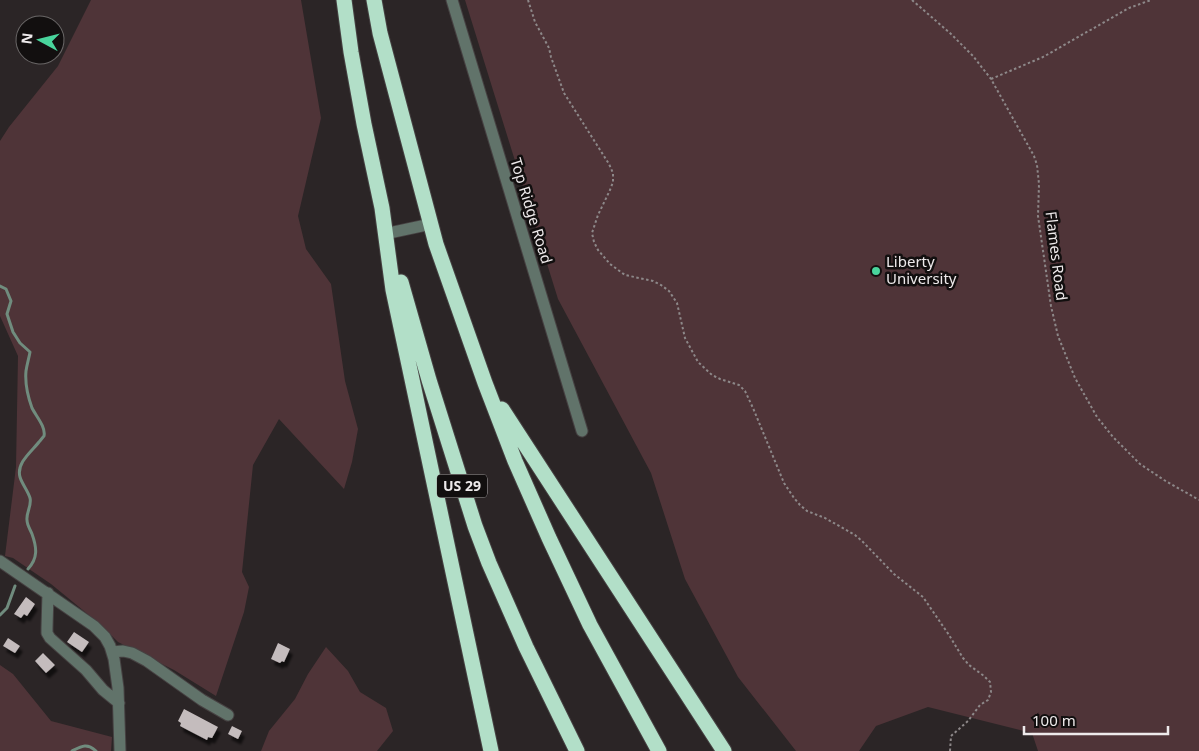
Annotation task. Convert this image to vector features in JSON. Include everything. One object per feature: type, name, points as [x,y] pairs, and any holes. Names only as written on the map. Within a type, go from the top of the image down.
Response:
[{"type":"highway","name":"US 29","points":[[344,0],[364,124],[382,208],[426,371],[475,526],[489,563],[526,647],[577,751]]},
{"type":"highway","points":[[374,0],[380,33],[436,244],[484,383],[515,461],[590,625],[659,751]]},
{"type":"highway","points":[[382,208],[393,290],[491,751]]},
{"type":"highway","points":[[484,383],[724,751]]},
{"type":"street","name":"Top Ridge Road","points":[[452,0],[582,431]]},
{"type":"street","points":[[389,233],[431,224]]},
{"type":"street","points":[[0,561],[94,626],[105,637],[114,659],[119,703],[120,751]]},
{"type":"street","points":[[48,593],[47,633],[50,638],[86,670],[103,690],[119,703]]},
{"type":"street","points":[[112,652],[123,651],[132,653],[147,661],[202,700],[228,715]]},
{"type":"path","points":[[528,0],[535,22],[549,48],[564,93],[613,173],[610,190],[592,234],[598,250],[610,264],[626,275],[653,281],[669,290],[677,303],[685,338],[698,362],[712,375],[739,385],[745,391],[784,483],[794,498],[807,511],[855,535],[894,574],[923,597],[950,635],[963,658],[990,682],[991,692],[988,700],[980,705],[968,721],[951,736],[950,751]]},
{"type":"path","name":"Flames Road","points":[[912,0],[951,34],[973,56],[991,79],[1034,156],[1039,184],[1038,216],[1051,306],[1058,336],[1074,378],[1097,417],[1140,464],[1199,500]]},
{"type":"path","points":[[991,79],[1043,57],[1129,8],[1151,0]]},
{"type":"shaded area","points":[[91,0],[301,0],[321,118],[298,216],[306,249],[331,284],[345,381],[358,429],[352,462],[344,489],[279,419],[253,465],[242,572],[249,587],[244,612],[216,696],[174,670],[118,642],[101,625],[51,584],[13,558],[5,556],[16,467],[18,356],[0,316],[0,141],[58,65],[65,65],[65,52]]},
{"type":"shaded area","name":"Liberty University","points":[[465,0],[1199,0],[1199,751],[1038,751],[1032,733],[928,707],[876,726],[859,751],[796,751],[738,677],[685,579],[651,473],[558,299]]},
{"type":"shaded area","points":[[326,647],[348,671],[360,692],[386,708],[393,731],[377,751],[261,751],[269,731],[295,699],[308,674]]},
{"type":"shaded area","points":[[0,665],[13,674],[51,721],[112,737],[111,751],[0,751]]},
{"type":"building","points":[[26,597],[35,604],[27,616],[24,614],[21,618],[14,614]]},
{"type":"building","points":[[74,632],[89,642],[82,652],[67,642]]},
{"type":"building","points":[[8,638],[20,646],[15,653],[3,646]]},
{"type":"building","points":[[278,643],[290,649],[284,662],[280,663],[271,659]]},
{"type":"building","points":[[43,653],[55,665],[46,673],[35,661]]},
{"type":"building","points":[[184,709],[218,727],[212,738],[208,737],[207,740],[180,726],[181,723],[178,721]]},
{"type":"building","points":[[232,726],[242,731],[238,739],[228,734]]},
{"type":"waterway","points":[[0,286],[6,289],[11,301],[7,314],[13,332],[20,343],[30,352],[26,371],[27,390],[32,408],[42,425],[44,433],[44,436],[22,462],[19,472],[30,498],[27,522],[36,548],[34,561],[28,569]]},
{"type":"waterway","points":[[0,615],[7,608],[15,586]]},
{"type":"waterway","points":[[72,751],[84,746],[96,751]]},
{"type":"place","name":"Liberty University","points":[[876,271]]}]
